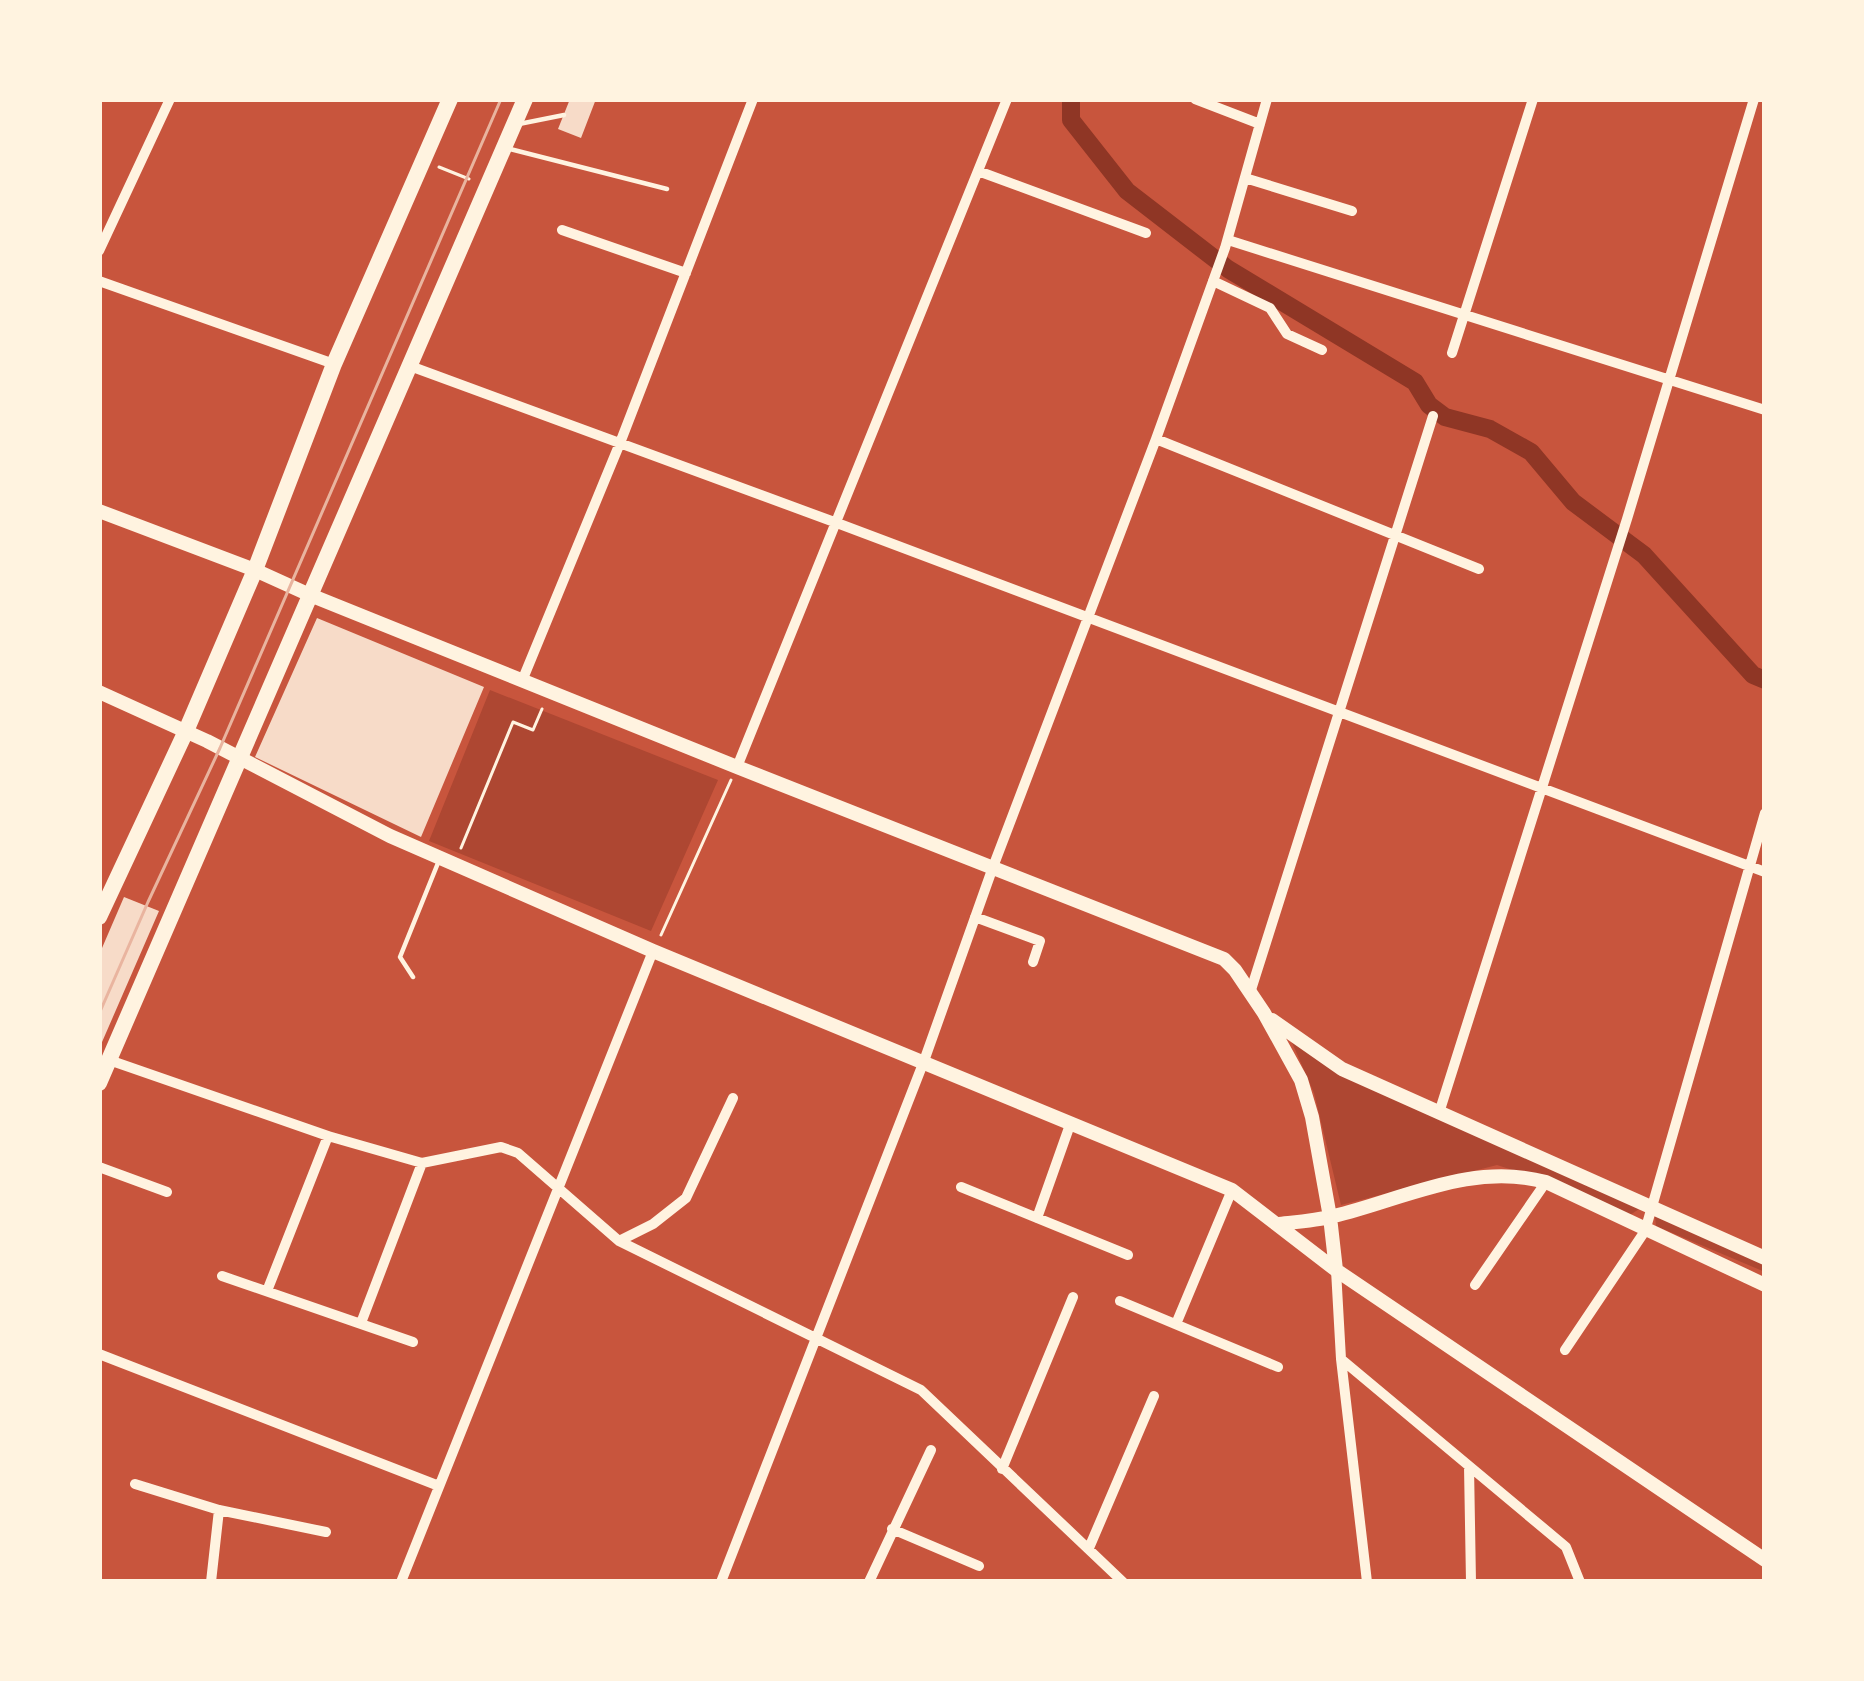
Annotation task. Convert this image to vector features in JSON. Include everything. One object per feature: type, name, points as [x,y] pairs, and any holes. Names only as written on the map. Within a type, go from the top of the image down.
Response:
[{"type":"main road","points":[[99,917],[255,570],[334,364],[449,99]]},
{"type":"main road","points":[[99,1083],[525,99]]},
{"type":"street","points":[[99,251],[170,99]]},
{"type":"street","points":[[522,681],[753,99]]},
{"type":"street","points":[[737,767],[1007,99]]},
{"type":"street","points":[[1195,99],[1260,124]]},
{"type":"street","points":[[721,1582],[924,1061],[1156,439],[1227,244],[1267,99]]},
{"type":"street","points":[[1452,353],[1533,99]]},
{"type":"street","points":[[1439,1113],[1754,99]]},
{"type":"street","points":[[978,171],[1146,233]]},
{"type":"street","points":[[1245,178],[1352,211]]},
{"type":"street","points":[[562,230],[686,273]]},
{"type":"street","points":[[1227,244],[1765,410]]},
{"type":"street","points":[[1214,278],[1270,308],[1287,334],[1322,350]]},
{"type":"street","points":[[99,281],[334,364]]},
{"type":"street","points":[[410,366],[1765,872]]},
{"type":"street","points":[[1250,993],[1433,416]]},
{"type":"street","points":[[1156,439],[1479,569]]},
{"type":"street","points":[[99,511],[1224,958],[1264,1013],[1301,1080],[1312,1118],[1330,1217],[1367,1582]]},
{"type":"street","points":[[99,692],[186,731],[390,836],[653,952],[1232,1190],[1336,1270],[1765,1560]]},
{"type":"street","points":[[1564,1350],[1645,1231],[1765,814]]},
{"type":"street","points":[[975,917],[1040,941],[1033,962]]},
{"type":"street","points":[[401,1582],[653,952]]},
{"type":"street","points":[[1264,1013],[1342,1070],[1765,1258]]},
{"type":"street","points":[[109,1060],[328,1136],[422,1162],[501,1147],[518,1153],[619,1241],[921,1390],[1123,1582]]},
{"type":"street","points":[[619,1241],[686,1198],[733,1098]]},
{"type":"street","points":[[1037,1218],[1071,1122]]},
{"type":"street","points":[[267,1291],[328,1136]]},
{"type":"street","points":[[361,1323],[422,1162]]},
{"type":"street","points":[[99,1167],[167,1192]]},
{"type":"street","points":[[1277,1224],[1330,1217],[1476,1176],[1510,1175],[1546,1183],[1765,1285]]},
{"type":"street","points":[[1475,1285],[1546,1183]]},
{"type":"street","points":[[961,1187],[1128,1255]]},
{"type":"street","points":[[1176,1324],[1232,1190]]},
{"type":"street","points":[[222,1276],[412,1342]]},
{"type":"street","points":[[1002,1469],[1073,1297]]},
{"type":"street","points":[[1120,1301],[1278,1367]]},
{"type":"street","points":[[99,1354],[439,1486]]},
{"type":"street","points":[[1341,1359],[1566,1547],[1580,1582]]},
{"type":"street","points":[[1089,1548],[1154,1396]]},
{"type":"street","points":[[869,1582],[931,1450]]},
{"type":"street","points":[[1469,1466],[1471,1582]]},
{"type":"street","points":[[135,1484],[219,1510],[326,1532]]},
{"type":"street","points":[[211,1582],[219,1510]]},
{"type":"street","points":[[892,1529],[979,1566]]},
{"type":"lane","points":[[514,125],[564,115]]},
{"type":"lane","points":[[504,147],[667,189]]},
{"type":"lane","points":[[413,977],[400,957],[440,857]]},
{"type":"path","points":[[435,165],[478,183]]},
{"type":"path","points":[[461,849],[513,722],[533,730],[543,707]]},
{"type":"path","points":[[653,952],[737,767]]},
{"type":"shaded area","points":[[490,690],[718,780],[651,931],[429,841]]},
{"type":"shaded area","points":[[1290,1038],[1639,1209],[1630,1215],[1497,1165],[1341,1205],[1314,1093]]},
{"type":"shaded area","points":[[1655,1216],[1765,1257],[1765,1272],[1656,1226]]},
{"type":"building","points":[[570,99],[596,99],[581,138],[558,129]]},
{"type":"building","points":[[317,618],[484,687],[421,837],[255,757]]},
{"type":"building","points":[[124,897],[159,911],[99,1049],[99,955]]},
{"type":"waterway","points":[[1071,101],[1071,120],[1127,191],[1228,269],[1415,382],[1429,405],[1445,417],[1490,429],[1531,452],[1573,502],[1644,555],[1753,675],[1765,680]]},
{"type":"tram line","points":[[99,1014],[220,748],[501,99]]}]
